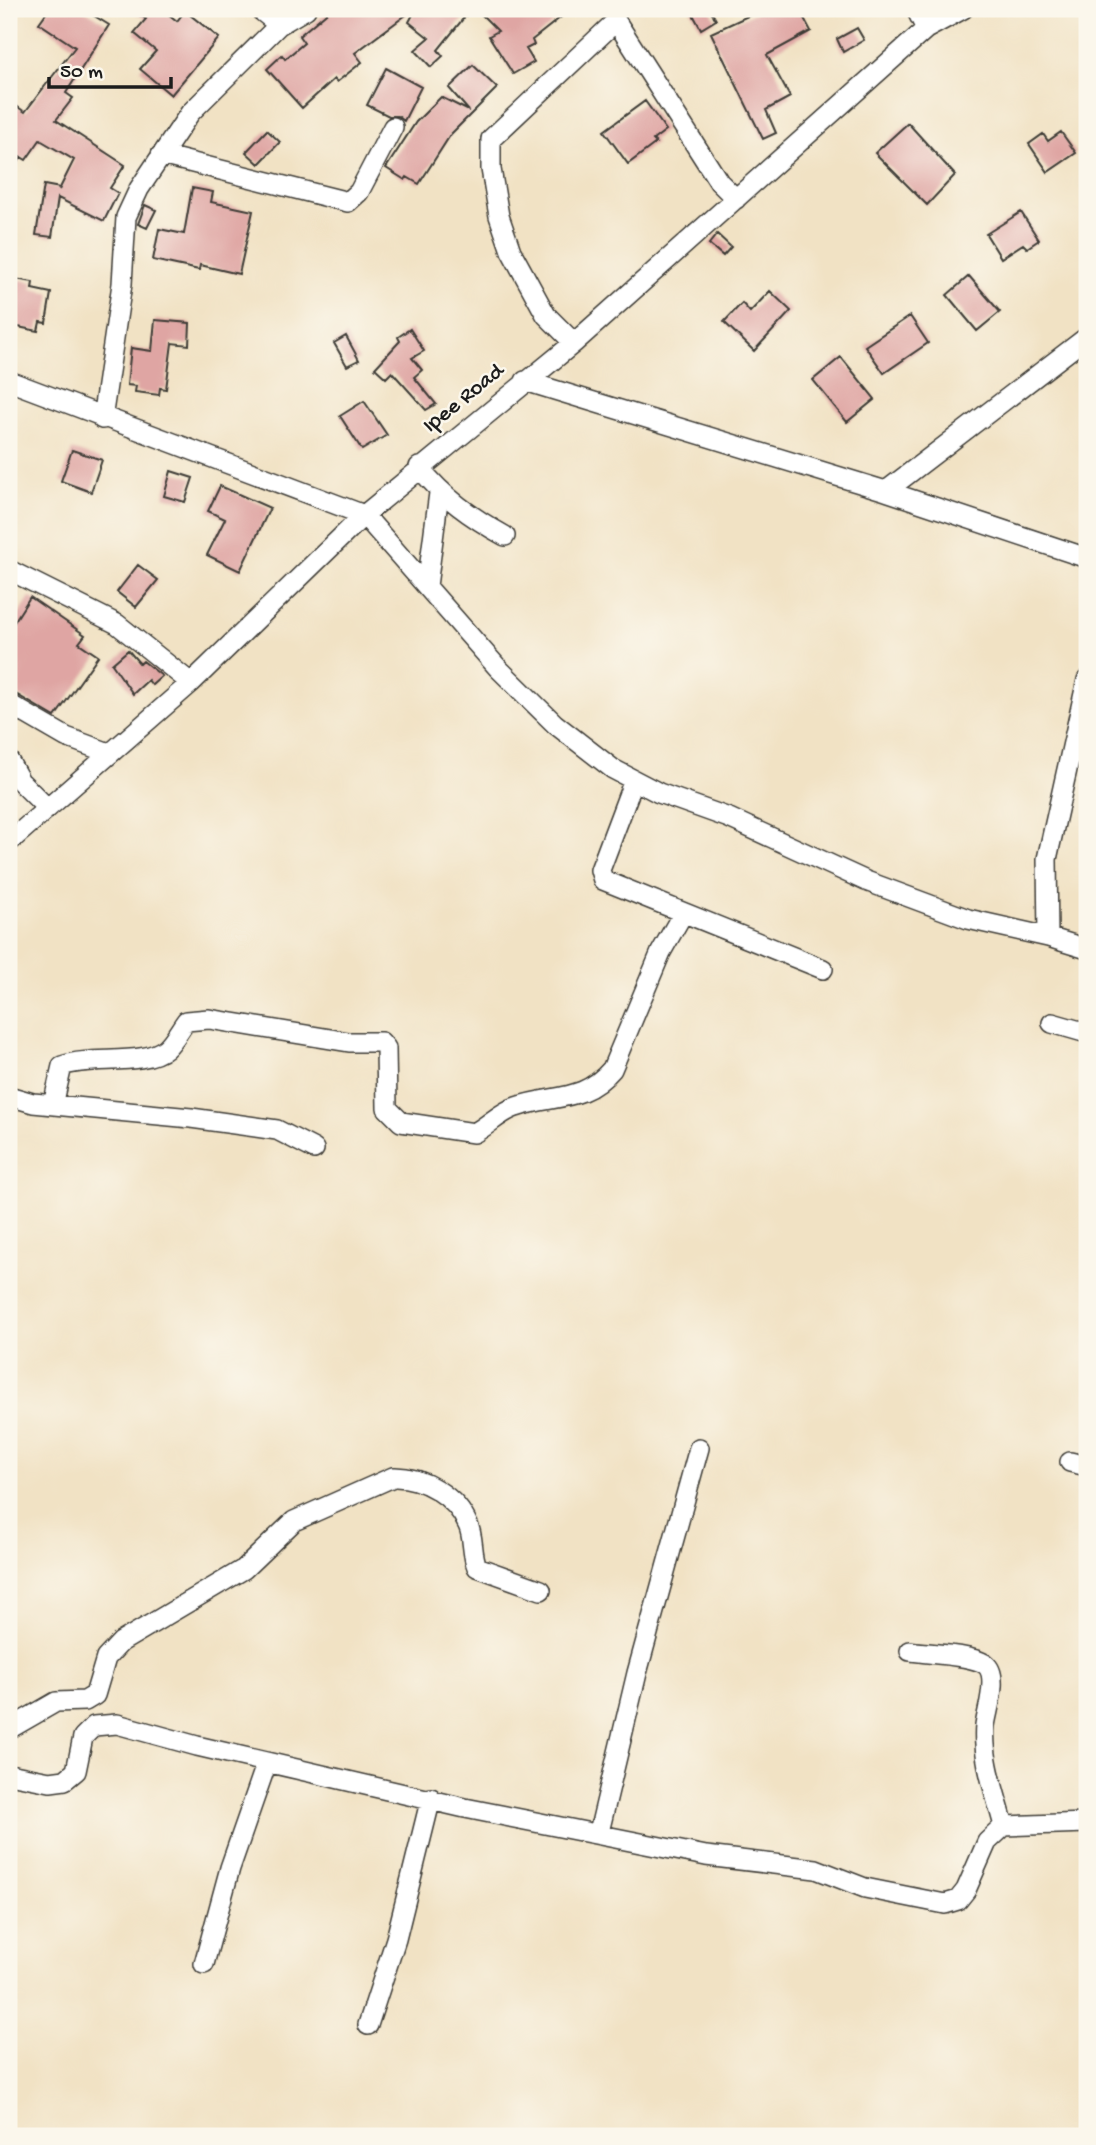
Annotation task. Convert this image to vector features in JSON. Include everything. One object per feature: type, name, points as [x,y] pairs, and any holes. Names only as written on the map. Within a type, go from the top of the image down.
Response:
[{"type":"street","points":[[259,9],[279,25]]},
{"type":"street","points":[[102,419],[122,284],[126,217],[139,189],[190,113],[279,25],[306,9]]},
{"type":"street","points":[[916,9],[926,29]]},
{"type":"street","name":"Ipee Road","points":[[9,842],[191,683],[365,515],[419,467],[574,343],[926,29],[963,9]]},
{"type":"street","points":[[574,343],[546,315],[511,251],[499,216],[491,169],[491,139],[616,21],[719,182],[736,198]]},
{"type":"street","points":[[161,155],[348,202],[359,192],[393,127]]},
{"type":"street","points":[[886,491],[1087,337]]},
{"type":"street","points":[[9,381],[102,419],[365,515],[498,668],[555,724],[613,769],[659,793],[763,833],[866,881],[968,919],[1048,937],[1087,949]]},
{"type":"street","points":[[525,381],[886,491],[1087,558]]},
{"type":"street","points":[[419,467],[439,493],[470,516],[505,536]]},
{"type":"street","points":[[426,586],[439,493]]},
{"type":"street","points":[[9,570],[117,624],[191,683]]},
{"type":"street","points":[[1048,937],[1047,859],[1084,728],[1087,680]]},
{"type":"street","points":[[9,704],[66,737],[109,753]]},
{"type":"street","points":[[9,761],[20,781],[47,808]]},
{"type":"street","points":[[634,780],[600,870],[603,880],[682,915],[774,947],[823,969]]},
{"type":"street","points":[[53,1105],[62,1066],[80,1059],[153,1054],[165,1049],[186,1021],[209,1019],[349,1042],[380,1042],[386,1048],[387,1108],[394,1116],[401,1122],[474,1133],[513,1107],[579,1094],[601,1081],[612,1069],[661,952],[682,915]]},
{"type":"street","points":[[1052,1024],[1087,1032]]},
{"type":"street","points":[[9,1096],[53,1105],[191,1118],[277,1130],[314,1149]]},
{"type":"street","points":[[599,1832],[637,1672],[699,1448]]},
{"type":"street","points":[[9,1729],[56,1702],[85,1701],[96,1695],[106,1658],[121,1642],[244,1569],[294,1521],[393,1477],[411,1477],[428,1483],[460,1513],[469,1526],[472,1556],[477,1567],[541,1590]]},
{"type":"street","points":[[910,1651],[975,1660],[986,1665],[992,1676],[985,1730],[989,1770],[1004,1826]]},
{"type":"street","points":[[9,1774],[51,1782],[65,1780],[76,1771],[83,1737],[94,1726],[117,1724],[465,1808],[599,1832],[706,1856],[816,1869],[865,1888],[945,1904],[958,1900],[966,1890],[987,1842],[1004,1826],[1087,1823]]},
{"type":"street","points":[[204,1964],[230,1868],[267,1762]]},
{"type":"street","points":[[368,2025],[396,1939],[431,1798]]},
{"type":"building","points":[[49,9],[83,9],[109,25],[66,93],[73,98],[56,120],[125,165],[110,188],[118,193],[104,221],[58,198],[52,237],[36,235],[44,185],[60,188],[74,160],[40,140],[26,160],[21,157],[9,179],[9,101],[25,112],[75,47],[39,23]]},
{"type":"building","points":[[129,9],[162,9],[177,21],[185,11],[219,38],[171,95],[140,69],[156,51],[134,33],[146,19]]},
{"type":"building","points":[[331,9],[414,9],[355,53],[362,62],[337,82],[334,79],[302,108],[267,69],[282,55],[285,59],[304,43],[299,36]]},
{"type":"building","points":[[416,9],[471,9],[438,50],[443,56],[431,67],[415,50],[429,38],[409,22]]},
{"type":"building","points":[[476,9],[555,9],[561,17],[532,40],[534,45],[526,49],[534,62],[513,74],[489,36],[498,31]]},
{"type":"building","points":[[690,9],[710,9],[716,20],[701,29]]},
{"type":"building","points":[[763,9],[799,9],[811,31],[767,55],[790,97],[766,110],[776,133],[763,139],[711,33]]},
{"type":"building","points":[[857,28],[864,40],[843,52],[837,39]]},
{"type":"building","points":[[473,65],[497,88],[451,134],[419,184],[407,177],[405,180],[386,168],[416,122],[441,97],[469,111],[449,88]]},
{"type":"building","points":[[386,68],[421,87],[404,121],[398,116],[389,116],[367,105]]},
{"type":"building","points":[[645,101],[666,130],[653,140],[656,143],[628,164],[604,131]]},
{"type":"building","points":[[908,123],[955,175],[927,205],[875,153]]},
{"type":"building","points":[[267,130],[280,142],[259,164],[246,152]]},
{"type":"building","points":[[1061,132],[1076,153],[1048,172],[1029,144],[1043,134],[1048,141]]},
{"type":"building","points":[[192,188],[213,192],[211,202],[253,211],[239,274],[200,265],[199,270],[153,260],[159,229],[184,234]]},
{"type":"building","points":[[145,205],[156,210],[147,228],[138,224]]},
{"type":"building","points":[[1021,212],[1039,240],[1027,248],[1023,244],[1001,258],[986,234]]},
{"type":"building","points":[[717,234],[731,247],[723,256],[709,244]]},
{"type":"building","points":[[969,276],[1000,312],[977,331],[947,295]]},
{"type":"building","points":[[9,278],[33,282],[32,289],[51,293],[46,323],[40,322],[38,331],[13,326],[15,317],[9,316]]},
{"type":"building","points":[[770,291],[791,311],[754,351],[724,322],[742,303],[750,312]]},
{"type":"building","points":[[910,316],[928,343],[884,373],[865,346]]},
{"type":"building","points":[[155,320],[190,323],[189,345],[172,343],[166,389],[160,388],[159,395],[135,392],[136,386],[127,385],[131,348],[152,351]]},
{"type":"building","points":[[410,329],[424,351],[412,358],[422,370],[414,377],[436,404],[426,410],[392,372],[386,378],[375,368],[400,341],[398,337]]},
{"type":"building","points":[[346,336],[359,360],[347,366],[334,343]]},
{"type":"building","points":[[841,357],[875,399],[847,422],[813,380]]},
{"type":"building","points":[[364,401],[387,435],[362,450],[340,416]]},
{"type":"building","points":[[72,450],[102,460],[91,492],[61,481]]},
{"type":"building","points":[[171,471],[193,478],[185,502],[164,496]]},
{"type":"building","points":[[220,486],[270,508],[240,571],[207,555],[225,519],[208,511]]},
{"type":"building","points":[[138,565],[158,580],[136,607],[117,592]]},
{"type":"building","points":[[30,597],[85,635],[79,643],[98,656],[55,717],[9,690],[9,630]]},
{"type":"building","points":[[128,650],[140,664],[143,661],[162,676],[152,685],[148,680],[133,694],[112,664]]}]
